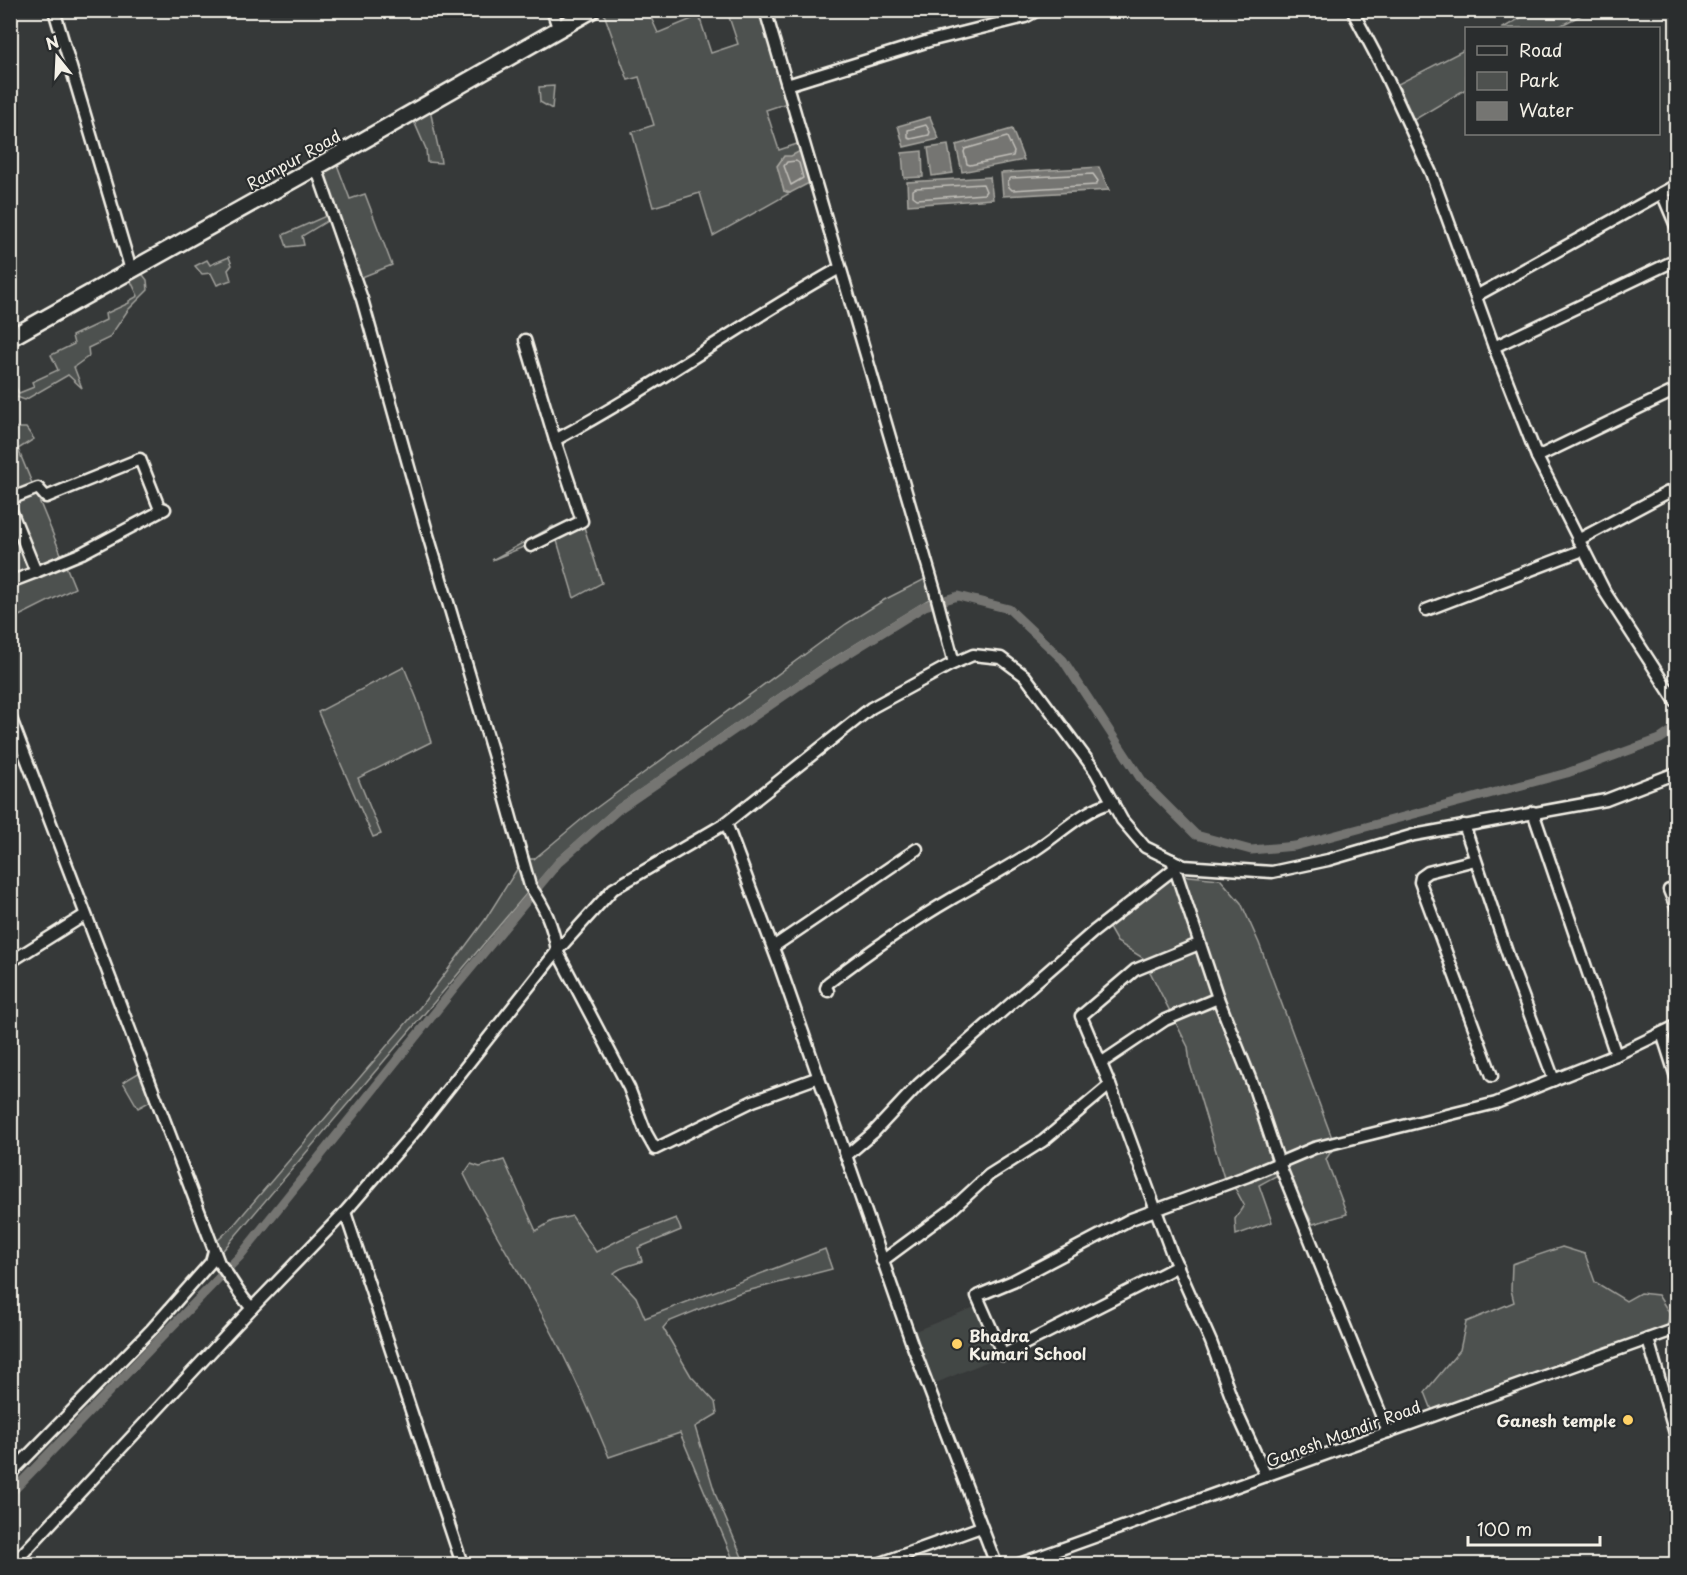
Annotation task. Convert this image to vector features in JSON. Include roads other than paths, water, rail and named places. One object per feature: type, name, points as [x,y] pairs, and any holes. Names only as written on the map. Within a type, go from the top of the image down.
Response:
[{"type":"main road","name":"Rampur Road","points":[[10,338],[592,10]]},
{"type":"street","points":[[54,10],[131,270]]},
{"type":"street","points":[[552,10],[559,30]]},
{"type":"street","points":[[765,10],[954,663]]},
{"type":"street","points":[[786,85],[929,41],[1025,16],[1038,10]]},
{"type":"street","points":[[1352,10],[1380,63],[1431,173],[1494,347],[1537,457],[1620,616],[1677,702]]},
{"type":"street","points":[[316,167],[362,299],[530,886],[542,903],[553,929],[557,951],[629,1088],[646,1133],[655,1149],[753,1101],[819,1077]]},
{"type":"street","points":[[1476,296],[1677,185]]},
{"type":"street","points":[[1662,193],[1677,226]]},
{"type":"street","points":[[1494,347],[1677,260]]},
{"type":"street","points":[[555,440],[612,410],[785,299],[840,268]]},
{"type":"street","points":[[525,340],[582,521],[531,546]]},
{"type":"street","points":[[1537,457],[1677,390]]},
{"type":"street","points":[[10,499],[38,488],[46,497],[140,459],[159,507],[165,509],[82,553],[10,582]]},
{"type":"street","points":[[1426,610],[1581,545],[1677,488]]},
{"type":"street","points":[[10,508],[36,572]]},
{"type":"street","points":[[13,1564],[345,1212],[415,1131],[557,951],[613,889],[726,823],[871,708],[954,663],[973,655],[1001,657],[1025,676],[1096,772],[1122,820],[1145,847],[1173,864],[1184,866],[1272,872],[1328,860],[1414,835],[1606,800],[1677,773]]},
{"type":"street","points":[[10,717],[214,1251],[242,1299],[252,1308]]},
{"type":"street","points":[[828,991],[826,988],[828,983],[952,898],[980,884],[1038,848],[1098,806],[1113,802]]},
{"type":"street","points":[[1533,812],[1616,1055]]},
{"type":"street","points":[[726,823],[773,947],[912,1344],[996,1564]]},
{"type":"street","points":[[1464,825],[1512,967],[1554,1080]]},
{"type":"street","points":[[773,947],[917,849]]},
{"type":"street","points":[[1475,860],[1428,872],[1421,877],[1420,882],[1492,1076]]},
{"type":"street","points":[[1173,864],[1218,998],[1254,1088],[1279,1163],[1388,1432]]},
{"type":"street","points":[[846,1156],[873,1133],[919,1084],[1173,864]]},
{"type":"street","points":[[1669,890],[1677,908]]},
{"type":"street","points":[[10,962],[86,915]]},
{"type":"street","points":[[1199,944],[1135,970],[1081,1016],[1110,1086],[1155,1210],[1211,1342],[1237,1413],[1266,1476]]},
{"type":"street","points":[[1101,1063],[1165,1020],[1218,998]]},
{"type":"street","points":[[1178,1266],[1003,1355],[977,1296],[1013,1281],[1131,1219],[1314,1148],[1496,1103],[1616,1055],[1677,1026]]},
{"type":"street","points":[[1662,1033],[1677,1077]]},
{"type":"street","points":[[882,1260],[951,1210],[989,1175],[1043,1141],[1110,1086]]},
{"type":"street","points":[[345,1212],[462,1564]]},
{"type":"street","points":[[10,1474],[151,1330],[211,1262],[214,1251]]},
{"type":"street","name":"Ganesh Mandir Road","points":[[1019,1564],[1677,1329]]},
{"type":"street","points":[[1648,1339],[1677,1437]]},
{"type":"street","points":[[878,1564],[981,1527]]},
{"type":"water","points":[[930,117],[939,139],[904,147],[898,126]]},
{"type":"water","points":[[1012,129],[1024,160],[962,172],[956,145]]},
{"type":"water","points":[[948,145],[953,173],[932,176],[928,148]]},
{"type":"water","points":[[802,150],[811,182],[790,193],[784,191],[777,166],[784,156],[791,156]]},
{"type":"water","points":[[922,151],[923,177],[904,178],[902,153]]},
{"type":"water","points":[[1099,167],[1109,190],[1003,196],[1001,173]]},
{"type":"water","points":[[990,177],[993,199],[908,205],[907,182]]},
{"type":"waterway","points":[[10,1494],[240,1256],[558,863],[619,809],[820,671],[925,606],[958,596],[1009,609],[1063,660],[1143,782],[1196,835],[1251,850],[1295,846],[1567,773],[1660,739],[1676,728]]},
{"type":"place","name":"Bhadra Kumari School","points":[[957,1344]]},
{"type":"place","name":"Ganesh temple","points":[[1628,1420]]}]
